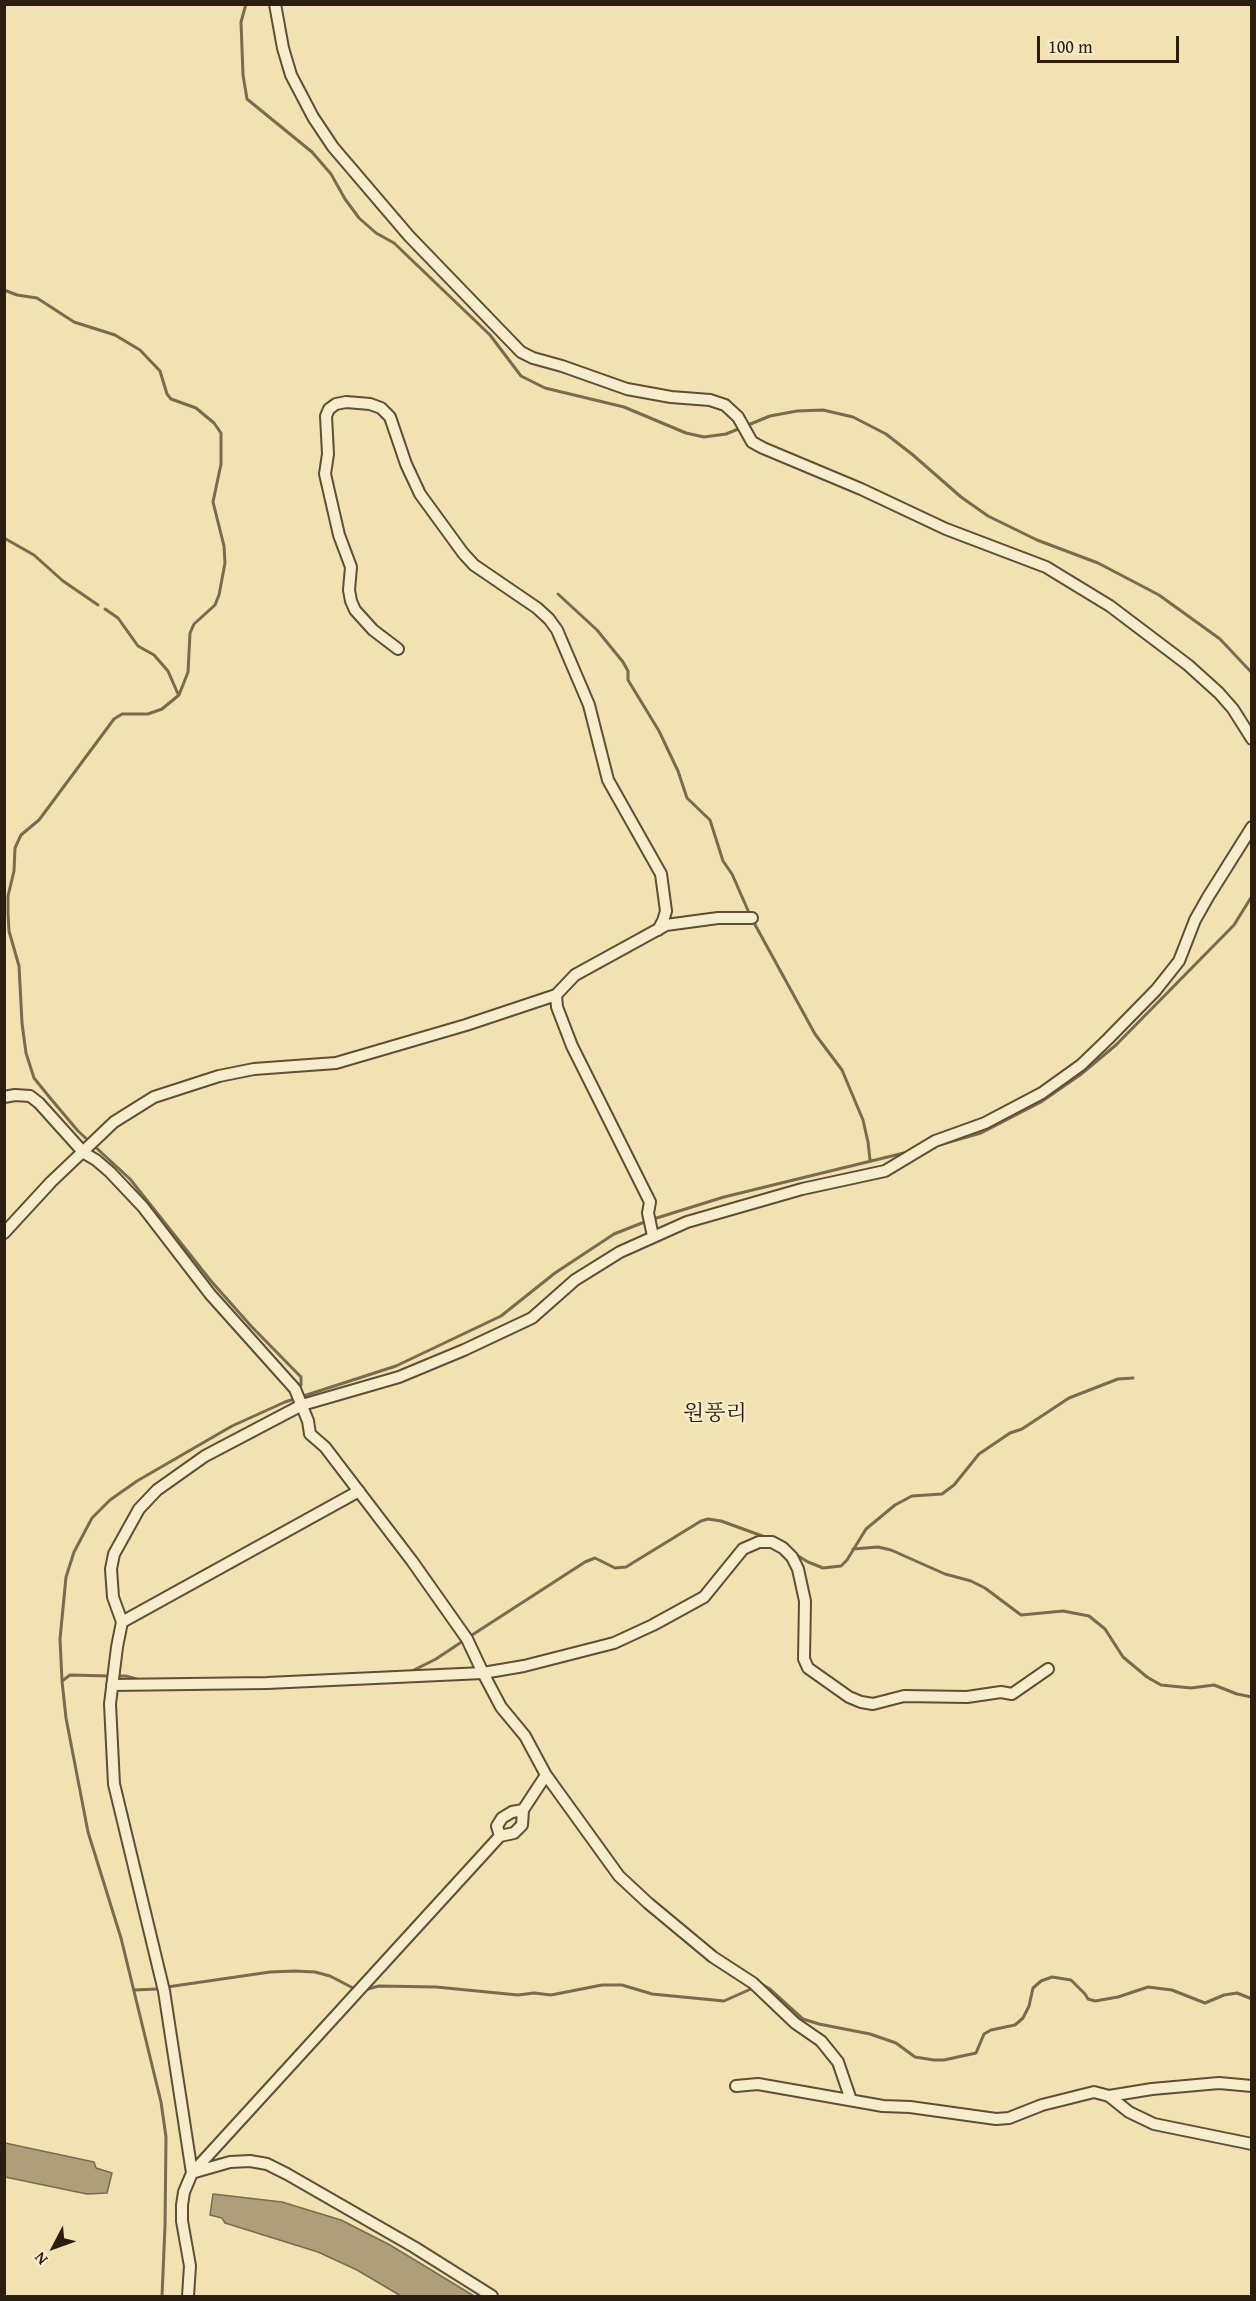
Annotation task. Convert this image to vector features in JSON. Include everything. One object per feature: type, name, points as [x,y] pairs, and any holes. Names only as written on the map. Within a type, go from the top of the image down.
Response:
[{"type":"street","points":[[275,4],[282,48],[291,75],[333,147],[409,236],[521,352],[627,389],[671,397],[710,400],[725,405],[738,417],[752,442],[946,529],[1046,567],[1110,606],[1188,665],[1233,709],[1251,739]]},
{"type":"street","points":[[398,649],[373,630],[355,610],[351,601],[349,590],[351,567],[339,535],[325,474],[328,454],[326,416],[329,409],[336,404],[346,402],[370,404],[381,408],[390,417],[406,464],[420,494],[463,553],[474,565],[537,608],[549,619],[556,630],[590,705],[608,780],[661,874],[666,911],[658,930]]},
{"type":"street","points":[[192,2173],[164,1991],[114,1784],[110,1704],[122,1623],[113,1597],[111,1569],[118,1546],[139,1509],[157,1490],[205,1456],[302,1405],[399,1377],[513,1328],[532,1318],[575,1280],[597,1265],[653,1236],[719,1212],[885,1171],[935,1141],[985,1122],[1061,1081],[1108,1039],[1156,990],[1179,961],[1208,897],[1251,826]]},
{"type":"street","points":[[4,1233],[51,1182],[114,1122],[154,1097],[219,1076],[254,1069],[336,1063],[466,1025],[556,995],[575,975],[666,925],[718,918],[752,918]]},
{"type":"street","points":[[556,995],[556,1007],[572,1046],[650,1202],[648,1213],[653,1236]]},
{"type":"street","points":[[4,1097],[30,1096],[39,1102],[84,1153],[110,1172],[143,1208],[210,1294],[295,1389],[308,1421],[310,1434],[325,1447],[359,1491],[467,1639],[501,1707],[525,1736],[546,1775],[608,1860],[631,1888],[712,1958],[753,1983],[795,2023],[825,2045],[838,2062],[851,2100]]},
{"type":"street","points":[[122,1623],[359,1491]]},
{"type":"street","points":[[112,1685],[267,1683],[483,1673],[571,1656],[633,1635],[704,1597],[743,1549],[759,1542],[772,1542],[792,1557],[798,1569],[805,1601],[804,1659],[808,1668],[849,1697],[873,1704],[904,1696],[967,1697],[1001,1692],[1012,1694],[1048,1669]]},
{"type":"street","points":[[188,2296],[189,2266],[182,2221],[182,2205],[184,2192],[192,2173],[500,1836],[514,1833],[522,1825],[523,1810],[546,1775]]},
{"type":"street","points":[[500,1836],[497,1826],[502,1818],[512,1812],[523,1810]]},
{"type":"street","points":[[1109,2096],[1152,2089],[1219,2083],[1251,2086]]},
{"type":"street","points":[[736,2086],[758,2084],[851,2100],[996,2120],[1009,2118],[1075,2095],[1094,2092],[1109,2096],[1129,2112],[1154,2124],[1251,2144]]},
{"type":"street","points":[[192,2173],[230,2162],[250,2161],[267,2164],[414,2247],[492,2296]]},
{"type":"shaded area","points":[[5,2143],[94,2162],[96,2168],[112,2173],[107,2193],[87,2194],[5,2177]]},
{"type":"shaded area","points":[[213,2194],[282,2202],[341,2220],[390,2245],[474,2296],[401,2296],[357,2270],[318,2252],[225,2223],[222,2218],[210,2215]]},
{"type":"waterway","points":[[246,4],[241,22],[243,75],[247,99],[312,152],[331,174],[359,218],[376,233],[394,243],[490,335],[521,376],[545,388],[624,407],[686,433],[704,437],[726,434],[770,416],[797,411],[823,410],[853,417],[886,434],[961,497],[988,516],[1037,540],[1098,563],[1159,595],[1220,639],[1252,673]]},
{"type":"waterway","points":[[4,290],[37,298],[74,322],[115,335],[140,350],[160,371],[167,394],[171,399],[196,408],[214,423],[221,433],[221,464],[213,502],[224,546],[225,563],[215,605],[194,624],[190,633],[188,672],[179,695],[162,709],[148,714],[122,714],[114,719],[39,820],[21,835],[15,848],[14,871],[8,896],[8,913],[9,931],[19,966],[26,1053],[34,1078],[78,1131],[130,1179],[211,1281],[301,1377],[301,1385],[297,1389]]},
{"type":"waterway","points":[[4,538],[34,555],[63,581],[98,605]]},
{"type":"waterway","points":[[558,594],[597,630],[623,662],[628,671],[628,680],[659,731],[678,771],[687,798],[710,820],[723,861],[732,874],[750,915]]},
{"type":"waterway","points":[[105,609],[118,618],[138,646],[154,655],[168,671],[178,694]]},
{"type":"waterway","points":[[932,1147],[981,1133],[1041,1102],[1080,1075],[1116,1045],[1234,925],[1252,896]]},
{"type":"waterway","points":[[753,921],[815,1034],[842,1070],[863,1120],[870,1160]]},
{"type":"waterway","points":[[162,2296],[166,2137],[161,2102],[121,1938],[88,1832],[66,1718],[62,1681],[60,1639],[66,1577],[74,1552],[92,1518],[110,1500],[137,1481],[232,1426],[285,1402],[396,1366],[501,1316],[555,1273],[614,1234],[647,1221],[724,1197],[908,1152]]},
{"type":"waterway","points":[[795,1554],[823,1568],[841,1566],[866,1529],[895,1505],[912,1496],[942,1494],[954,1485],[979,1454],[1069,1398],[1118,1379],[1133,1378]]},
{"type":"waterway","points":[[469,1637],[585,1562],[595,1558],[615,1568],[626,1567],[701,1521],[708,1519],[721,1521],[768,1538]]},
{"type":"waterway","points":[[853,1549],[878,1547],[891,1550],[945,1574],[971,1581],[985,1588],[1021,1615],[1063,1611],[1089,1616],[1105,1629],[1123,1657],[1147,1677],[1161,1685],[1191,1688],[1214,1685],[1252,1697]]},
{"type":"waterway","points":[[410,1672],[436,1659],[463,1641]]},
{"type":"waterway","points":[[62,1681],[70,1675],[109,1676]]},
{"type":"waterway","points":[[117,1676],[143,1681]]},
{"type":"waterway","points":[[167,1987],[270,1972],[295,1971],[315,1972],[330,1976],[353,1988]]},
{"type":"waterway","points":[[759,1986],[763,1985],[770,1989],[803,2019],[870,2034],[896,2043],[915,2057],[934,2060],[976,2053],[984,2034],[991,2030],[1015,2025],[1023,2018],[1029,2006],[1033,1988],[1041,1981],[1052,1977],[1071,1980],[1088,1999],[1095,2001],[1118,1997],[1148,1987],[1172,1990],[1205,2003],[1224,1995],[1237,1993],[1252,1999]]},
{"type":"waterway","points":[[364,1990],[379,1986],[436,1987],[518,1995],[534,1993],[551,1995],[602,1985],[622,1985],[652,1994],[724,2001],[753,1988]]},
{"type":"waterway","points":[[135,1990],[157,1989]]},
{"type":"district","name":"원풍리","points":[[715,1414]]}]
